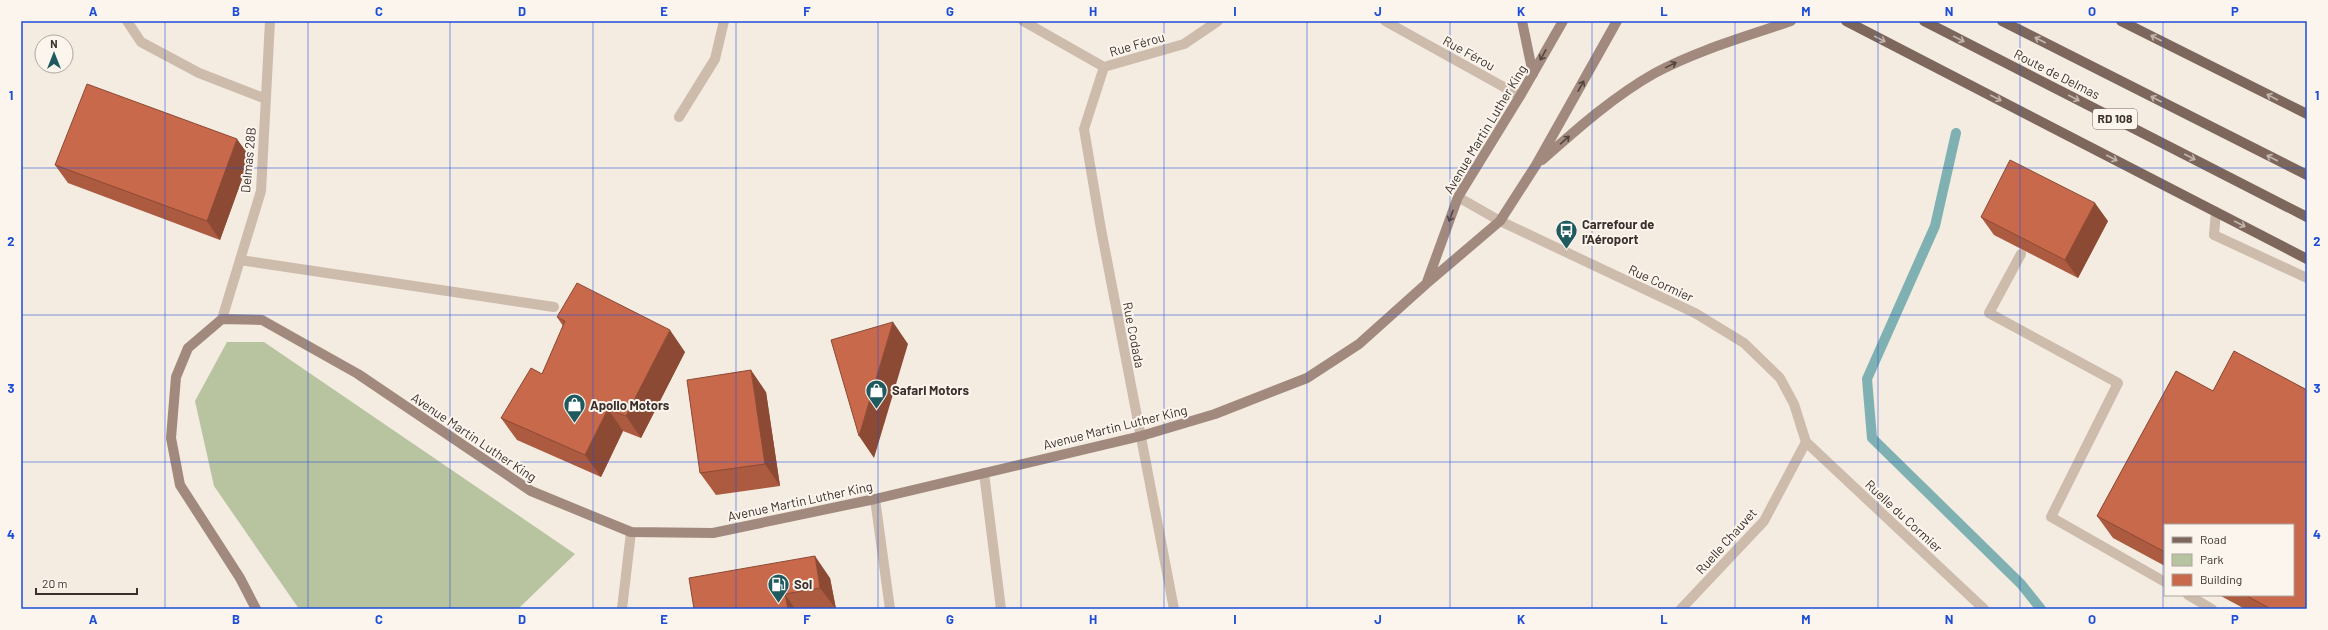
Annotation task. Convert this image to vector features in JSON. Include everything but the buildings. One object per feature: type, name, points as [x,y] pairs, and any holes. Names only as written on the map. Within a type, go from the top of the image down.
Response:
[{"type":"main road","points":[[1522,21],[1533,74]]},
{"type":"main road","name":"Avenue Martin Luther King","points":[[222,319],[262,320],[358,374],[530,491],[631,532],[713,533],[875,499],[1141,436],[1216,414],[1307,378],[1359,344],[1426,284],[1458,197],[1533,74],[1562,21]]},
{"type":"main road","points":[[1426,284],[1500,221],[1536,165],[1617,21]]},
{"type":"main road","points":[[1536,165],[1594,116],[1654,74],[1700,52],[1791,21]]},
{"type":"main road","points":[[1846,21],[2307,259]]},
{"type":"main road","name":"Route de Delmas","points":[[1924,21],[2307,216]]},
{"type":"main road","name":"Route de Delmas","points":[[2002,21],[2307,176]]},
{"type":"main road","points":[[2121,21],[2307,114]]},
{"type":"main road","points":[[222,319],[188,348],[176,377],[170,438],[180,485],[240,578],[256,609]]},
{"type":"street","points":[[127,21],[141,42],[199,73],[266,99]]},
{"type":"street","name":"Delmas 28B","points":[[222,319],[261,191],[270,21]]},
{"type":"street","points":[[679,117],[715,59],[724,21]]},
{"type":"street","points":[[1023,21],[1104,67]]},
{"type":"street","name":"Rue Férou","points":[[1104,67],[1184,44],[1218,21]]},
{"type":"street","name":"Rue Férou","points":[[1385,21],[1520,96]]},
{"type":"street","name":"Rue Codada","points":[[1104,67],[1084,129],[1102,237],[1174,609]]},
{"type":"street","name":"Rue Cormier","points":[[1458,197],[1500,221],[1695,313],[1744,343],[1780,378],[1794,404],[1806,442]]},
{"type":"street","points":[[2216,212],[2214,235],[2307,278]]},
{"type":"street","points":[[2022,254],[1988,313],[2118,383],[2051,517],[2164,581]]},
{"type":"street","points":[[240,260],[554,306]]},
{"type":"street","name":"Ruelle Chauvet","points":[[1681,609],[1764,521],[1806,442]]},
{"type":"street","name":"Ruelle du Cormier","points":[[1806,442],[1984,609]]},
{"type":"street","points":[[984,473],[1001,609]]},
{"type":"street","points":[[875,499],[890,609]]},
{"type":"street","points":[[622,609],[631,532]]},
{"type":"street","points":[[2190,596],[2212,609]]},
{"type":"green space","points":[[227,342],[264,342],[575,554],[518,609],[299,609],[214,486],[195,401]]},
{"type":"waterway","points":[[1956,133],[1935,226],[1867,379],[1872,438],[2021,584],[2041,609]]},
{"type":"place","name":"Carrefour de l'Aéroport","points":[[1567,250]]},
{"type":"place","name":"Safari Motors","points":[[877,410]]},
{"type":"place","name":"Apollo Motors","points":[[575,424]]},
{"type":"place","name":"Sol","points":[[779,604]]}]
